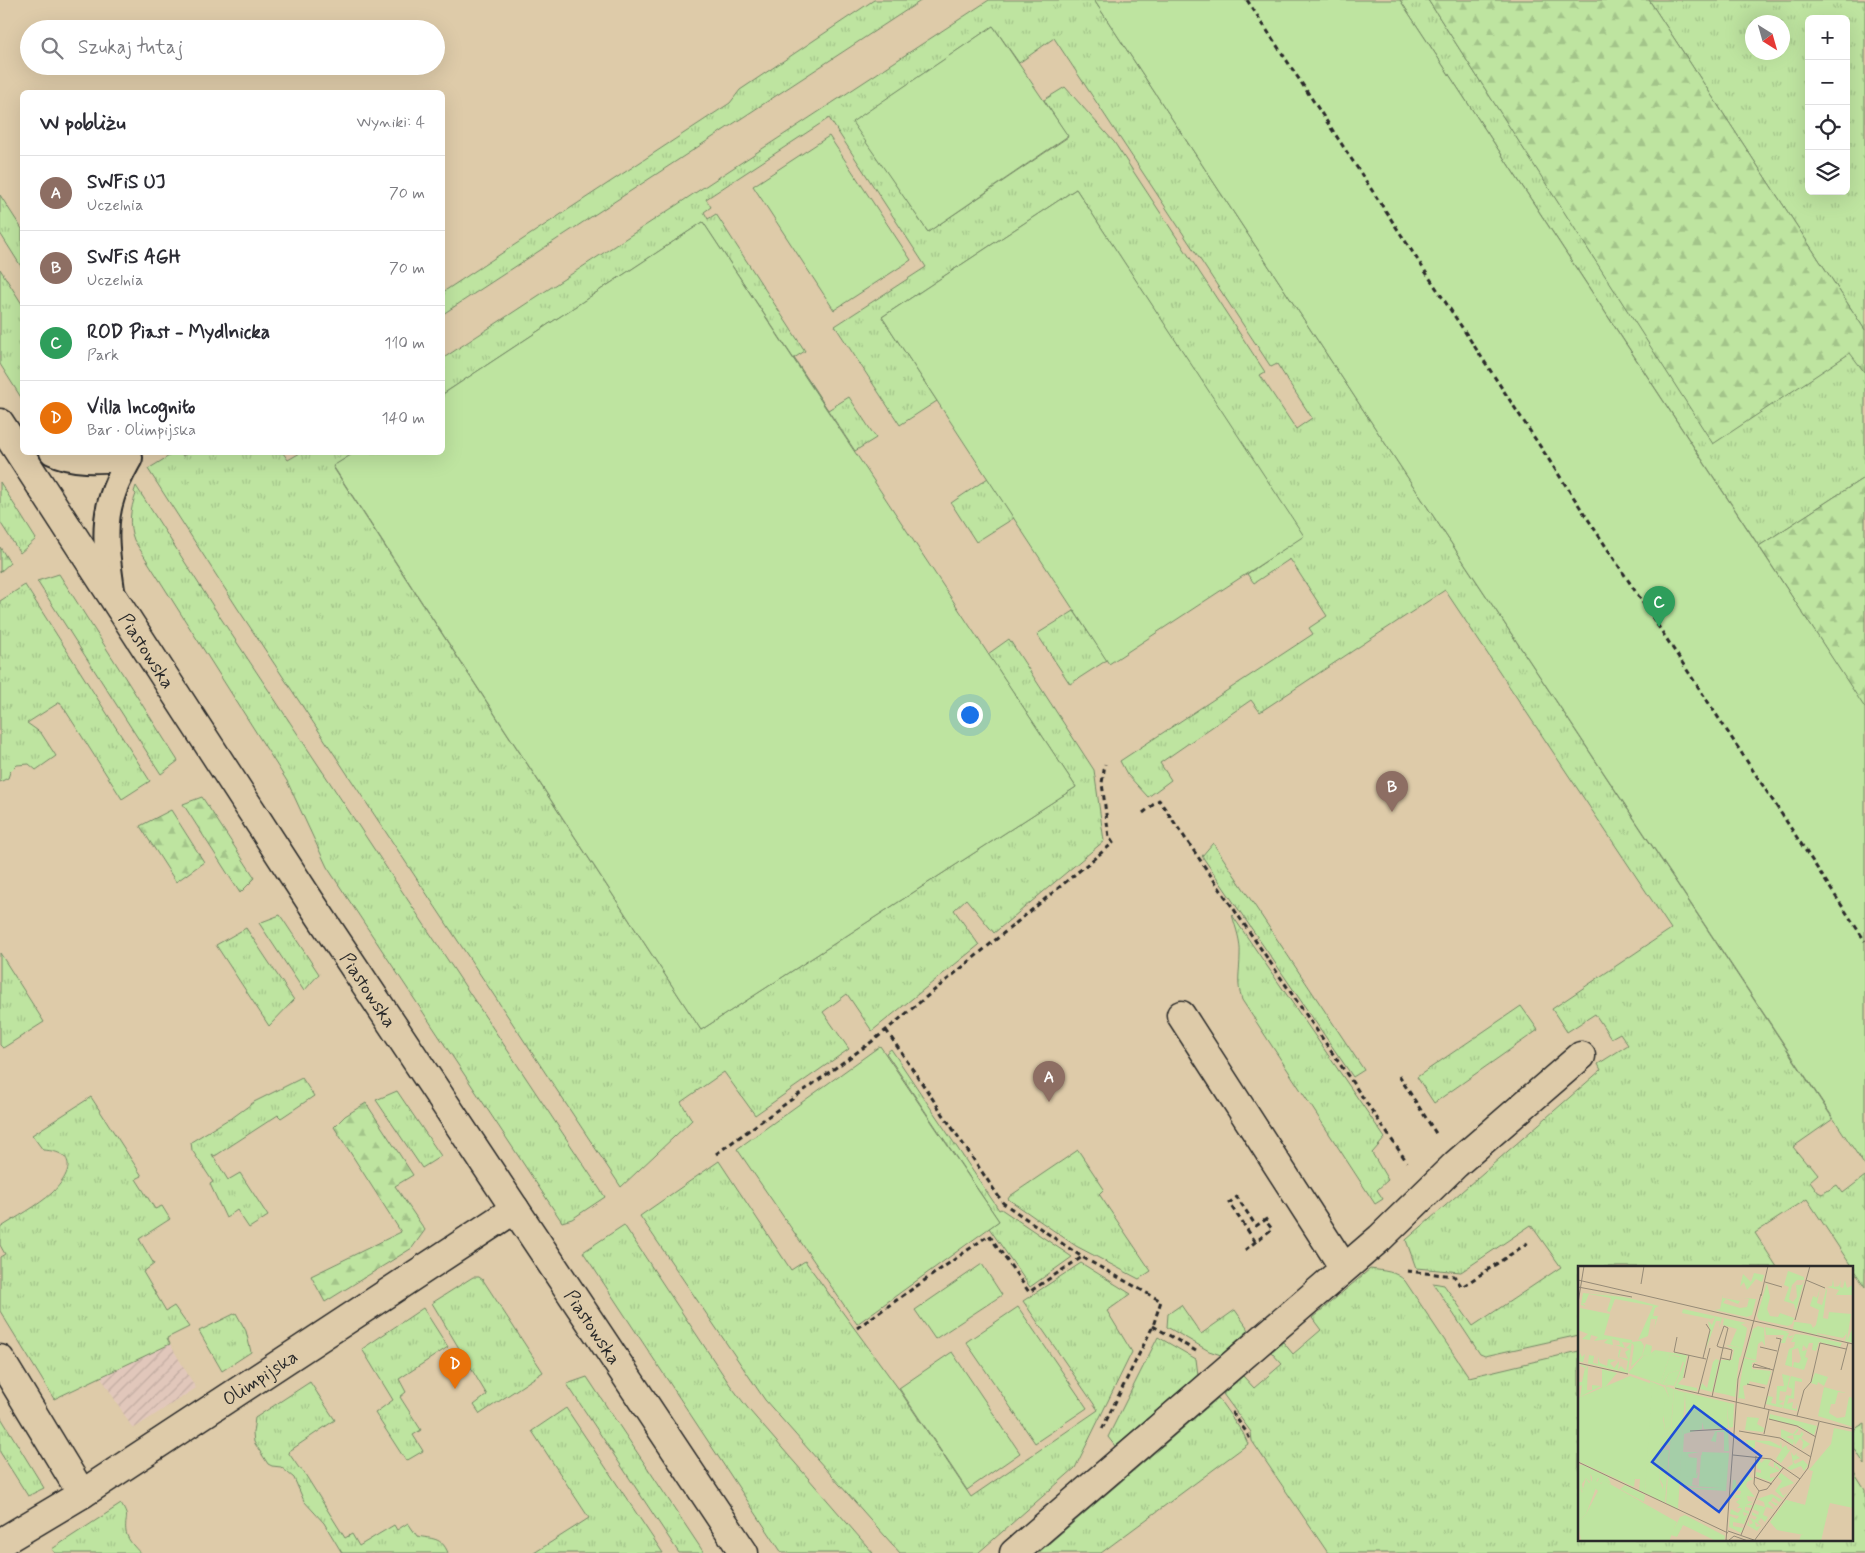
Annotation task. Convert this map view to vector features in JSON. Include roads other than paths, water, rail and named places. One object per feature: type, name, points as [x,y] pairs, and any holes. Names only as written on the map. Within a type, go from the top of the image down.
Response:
[{"type":"street","name":"Piastowska","points":[[8,429],[20,449]]},
{"type":"street","name":"Piastowska","points":[[24,455],[113,600],[315,909],[744,1553]]},
{"type":"street","points":[[1182,1015],[1344,1268]]},
{"type":"street","points":[[1014,1553],[1380,1238],[1426,1191],[1581,1056]]},
{"type":"street","name":"Olimpijska","points":[[0,1543],[82,1494],[516,1209]]},
{"type":"street","points":[[0,1359],[82,1494]]},
{"type":"lane","points":[[61,455],[72,459],[92,460],[133,455]]},
{"type":"lane","points":[[113,600],[106,536],[107,516],[111,498],[133,455]]},
{"type":"place","name":"ROD Piast - Mydlnicka","points":[[1659,627]]},
{"type":"place","name":"SWFiS AGH","points":[[1392,812]]},
{"type":"place","name":"SWFiS UJ","points":[[1049,1102]]},
{"type":"place","name":"Villa Incognito","points":[[455,1389]]}]
